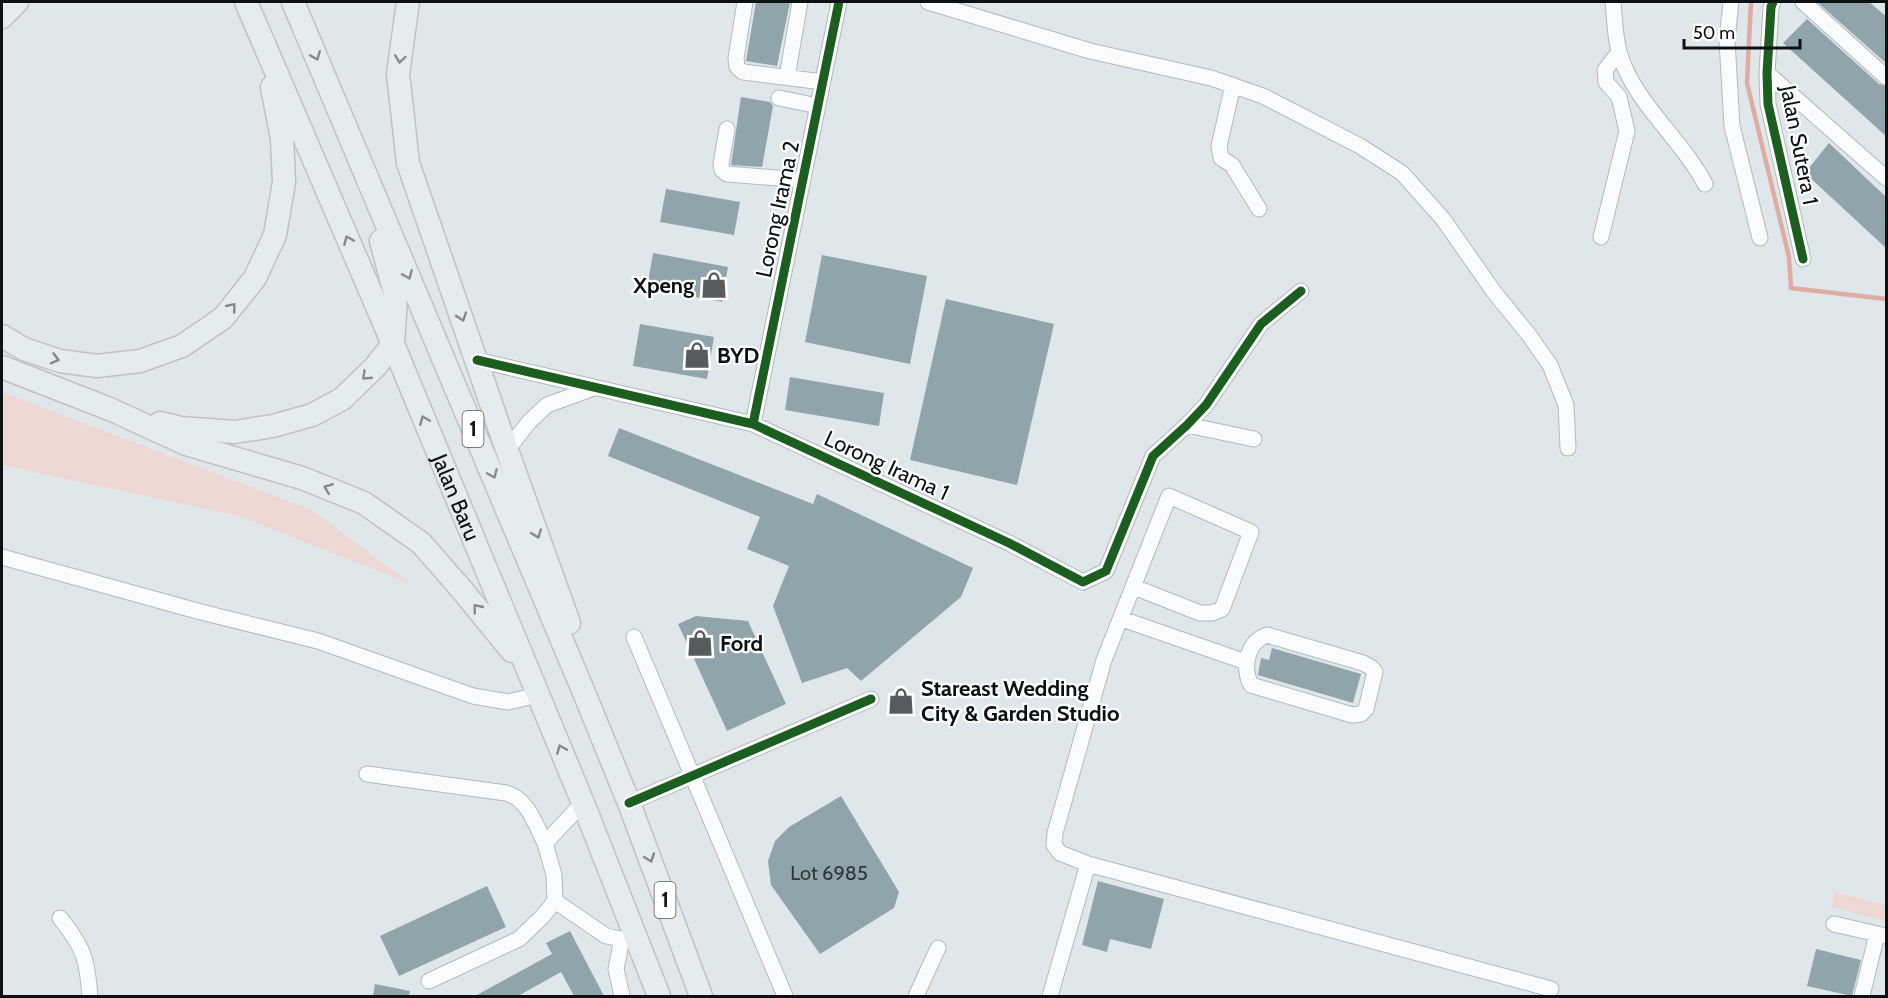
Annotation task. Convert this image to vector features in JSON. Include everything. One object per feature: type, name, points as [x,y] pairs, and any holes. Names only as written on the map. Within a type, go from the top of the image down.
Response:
[{"type":"highway","points":[[2,17],[17,2]]},
{"type":"highway","name":"Jalan Baru","points":[[246,2],[393,344],[583,803],[629,939],[659,996]]},
{"type":"highway","name":"Jalan Baru","points":[[293,2],[585,695],[629,803],[701,996]]},
{"type":"highway","points":[[408,2],[398,74],[408,163],[507,450],[561,596],[575,641],[585,695]]},
{"type":"highway","points":[[2,336],[24,349],[60,361],[97,366],[140,361],[182,346],[223,318],[255,278],[275,235],[284,182],[282,139],[275,99],[256,26]]},
{"type":"highway","points":[[112,410],[181,428],[235,432],[273,426],[312,415],[342,399],[375,367],[393,344],[396,297],[361,164]]},
{"type":"highway","points":[[2,367],[112,410],[186,444],[302,478],[364,503],[421,543],[528,670]]},
{"type":"street","points":[[745,2],[736,58],[737,67],[743,72],[823,82]]},
{"type":"street","points":[[787,77],[800,2]]},
{"type":"street","name":"Lorong Irama 2","points":[[753,424],[839,2]]},
{"type":"street","points":[[928,2],[1090,51],[1233,85],[1263,96],[1350,141],[1402,173],[1443,219],[1494,292],[1550,365],[1566,405],[1568,448]]},
{"type":"street","points":[[1613,2],[1619,52],[1624,67],[1643,99],[1692,163],[1705,184]]},
{"type":"street","points":[[1731,2],[1727,40],[1732,126],[1760,237]]},
{"type":"street","name":"Jalan Sutera 1","points":[[1773,2],[1767,73],[1768,104],[1803,259]]},
{"type":"street","points":[[1803,2],[1887,77]]},
{"type":"street","points":[[1601,237],[1627,131],[1619,97],[1606,82],[1605,70],[1619,52]]},
{"type":"street","points":[[1767,73],[1887,178]]},
{"type":"street","points":[[1233,85],[1219,146],[1221,158],[1232,165],[1259,209]]},
{"type":"street","points":[[779,98],[818,106]]},
{"type":"street","points":[[727,129],[722,170],[728,174],[803,180]]},
{"type":"street","points":[[1187,425],[1206,405],[1261,324],[1301,291]]},
{"type":"street","name":"Lorong Irama 1","points":[[477,360],[753,424],[1009,543],[1083,582],[1106,571],[1153,456],[1187,425]]},
{"type":"street","points":[[507,450],[529,422],[548,405],[594,388]]},
{"type":"street","points":[[1187,425],[1254,440]]},
{"type":"street","points":[[1134,587],[1200,613],[1212,613],[1222,609],[1251,532],[1169,496],[1104,660],[1055,833],[1054,845],[1060,853],[1088,864],[1551,988]]},
{"type":"street","points":[[2,557],[201,612],[318,641],[473,696],[508,702],[538,695]]},
{"type":"street","points":[[1122,619],[1246,662]]},
{"type":"street","points":[[1267,635],[1363,663],[1375,672],[1366,709],[1361,714],[1352,715],[1251,685],[1245,674],[1246,662],[1256,641],[1267,635]]},
{"type":"street","points":[[634,637],[785,996]]},
{"type":"street","points":[[629,803],[871,699]]},
{"type":"street","points":[[367,774],[515,795],[525,804],[545,843],[554,875],[555,901],[542,917],[519,939],[429,981]]},
{"type":"street","points":[[545,843],[583,803]]},
{"type":"street","points":[[1050,996],[1088,864]]},
{"type":"street","points":[[555,901],[606,936],[629,939],[615,969],[622,996]]},
{"type":"street","points":[[60,918],[76,938],[88,964],[90,996]]},
{"type":"street","points":[[1834,924],[1882,935],[1862,996]]},
{"type":"street","points":[[916,996],[938,948]]},
{"type":"shaded area","points":[[2,392],[312,510],[411,584],[239,516],[2,465]]},
{"type":"shaded area","points":[[1835,892],[1886,905],[1886,921],[1831,907]]},
{"type":"building","points":[[756,2],[790,2],[777,66],[746,61]]},
{"type":"building","points":[[1817,2],[1869,2],[1887,17],[1887,64]]},
{"type":"building","points":[[1807,19],[1879,84],[1887,86],[1887,137],[1783,43]]},
{"type":"building","points":[[741,97],[770,102],[773,106],[762,167],[731,165]]},
{"type":"building","points":[[1829,143],[1887,198],[1887,249],[1805,173]]},
{"type":"building","points":[[666,189],[740,202],[734,235],[660,222]]},
{"type":"building","points":[[653,253],[728,267],[722,302],[647,288]]},
{"type":"building","points":[[822,255],[927,276],[910,364],[805,342]]},
{"type":"building","points":[[946,299],[1054,324],[1017,485],[910,460]]},
{"type":"building","points":[[640,324],[714,337],[707,379],[633,366]]},
{"type":"building","points":[[790,377],[884,393],[879,426],[785,410]]},
{"type":"building","points":[[619,428],[813,504],[817,494],[973,568],[961,597],[861,681],[847,668],[802,683],[773,606],[789,566],[747,549],[760,517],[608,456]]},
{"type":"building","points":[[696,616],[748,621],[786,704],[727,731],[678,624]]},
{"type":"building","points":[[1272,648],[1361,674],[1353,703],[1258,675],[1261,658],[1269,660]]},
{"type":"building","points":[[841,796],[899,892],[894,908],[820,954],[771,885],[768,861],[775,841],[789,827]]},
{"type":"building","points":[[1098,881],[1164,899],[1151,949],[1110,939],[1107,952],[1082,945]]},
{"type":"building","points":[[487,886],[506,927],[399,976],[380,936]]},
{"type":"building","points":[[570,931],[604,996],[574,996],[561,972],[518,996],[475,996],[552,954],[546,943]]},
{"type":"building","points":[[1816,949],[1861,960],[1852,996],[1807,986]]},
{"type":"building","points":[[375,984],[410,991],[409,996],[373,996]]},
{"type":"waterway","points":[[1751,2],[1747,83],[1789,257],[1791,288],[1886,299]]},
{"type":"cycle path","points":[[753,424],[839,2]]},
{"type":"cycle path","points":[[1773,2],[1767,73],[1768,104],[1803,259]]},
{"type":"cycle path","points":[[477,360],[753,424],[1009,543],[1083,582],[1106,571],[1153,456],[1206,405],[1261,324],[1301,291]]},
{"type":"cycle path","points":[[629,803],[871,699]]},
{"type":"place","name":"Xpeng","points":[[714,285]]},
{"type":"place","name":"BYD","points":[[697,355]]},
{"type":"place","name":"Ford","points":[[700,643]]},
{"type":"place","name":"Stareast Wedding City & Garden Studio","points":[[901,701]]}]
